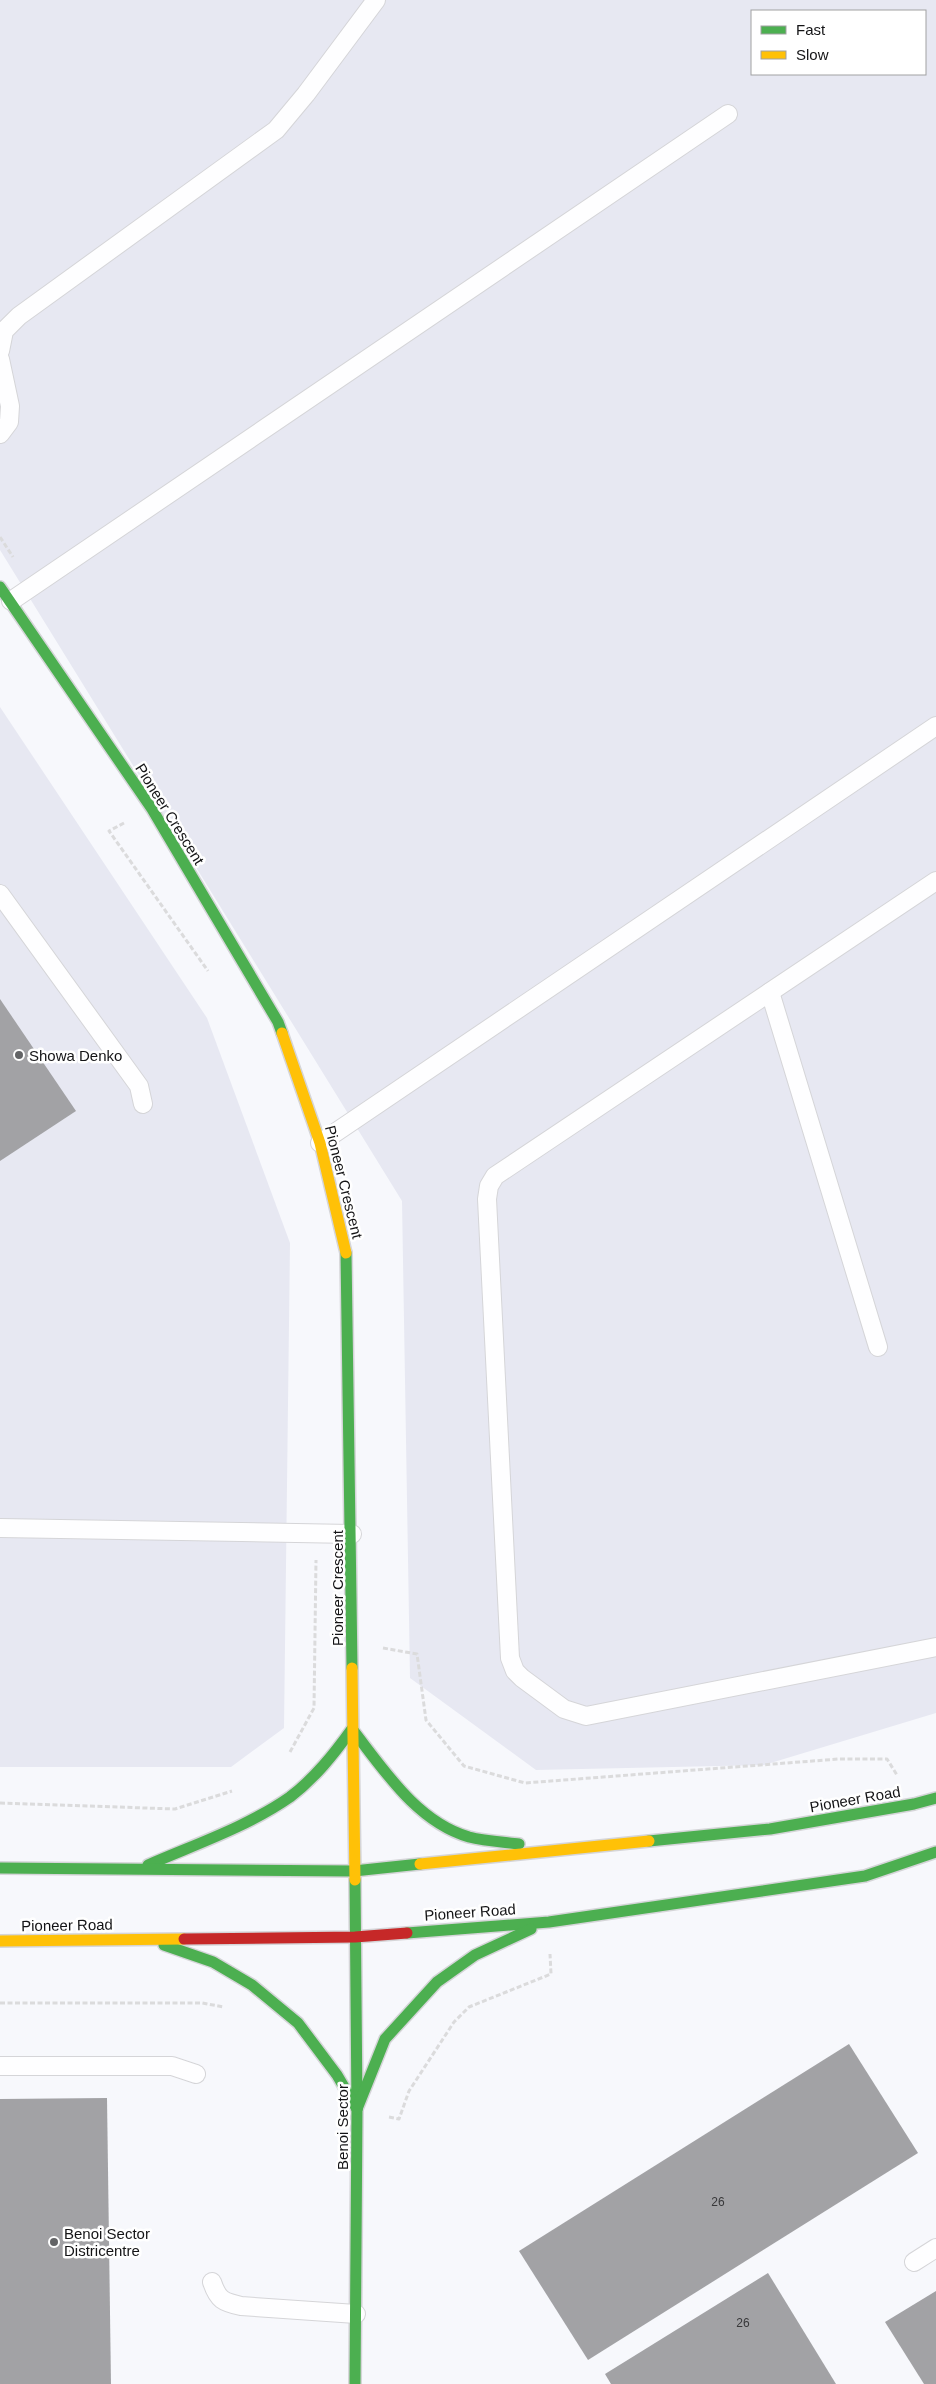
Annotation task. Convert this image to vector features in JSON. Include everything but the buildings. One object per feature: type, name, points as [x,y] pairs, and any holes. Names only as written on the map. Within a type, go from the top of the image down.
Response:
[{"type":"main road","name":"Pioneer Crescent","points":[[0,587],[152,809],[278,1022],[320,1143],[348,1260],[354,1870]]},
{"type":"main road","points":[[140,1868],[270,1810],[304,1785],[330,1758],[352,1729],[387,1774],[430,1819],[470,1837],[510,1843],[580,1848]]},
{"type":"main road","name":"Pioneer Road","points":[[0,1868],[354,1870],[770,1829],[914,1804],[936,1798]]},
{"type":"main road","name":"Pioneer Road","points":[[0,1941],[355,1936],[549,1922],[865,1876],[936,1852]]},
{"type":"main road","name":"Benoi Sector","points":[[354,1870],[357,2109],[355,2384]]},
{"type":"main road","points":[[357,2109],[385,2039],[437,1982],[475,1955],[549,1922]]},
{"type":"main road","points":[[144,1938],[214,1962],[252,1984],[298,2022],[337,2075],[357,2109]]},
{"type":"lane","points":[[0,351],[4,331],[19,316],[276,130],[306,94],[376,0]]},
{"type":"lane","points":[[10,601],[728,114]]},
{"type":"lane","points":[[0,359],[10,406],[9,422],[0,434]]},
{"type":"lane","points":[[320,1143],[936,726]]},
{"type":"lane","points":[[936,881],[495,1176],[489,1186],[487,1199],[510,1658],[514,1671],[564,1709],[586,1716],[936,1647]]},
{"type":"lane","points":[[0,894],[139,1086],[143,1104]]},
{"type":"lane","points":[[770,992],[878,1347]]},
{"type":"lane","points":[[0,1528],[352,1534]]},
{"type":"lane","points":[[0,2066],[172,2066],[196,2074]]},
{"type":"lane","points":[[914,2262],[936,2248]]},
{"type":"lane","points":[[212,2282],[217,2296],[234,2305],[356,2314]]},
{"type":"path","points":[[152,809],[109,831],[210,974]]},
{"type":"path","points":[[286,1759],[314,1708],[316,1534]]},
{"type":"path","points":[[351,1643],[417,1654],[426,1720],[464,1766],[525,1783],[839,1759],[887,1759],[914,1804]]},
{"type":"path","points":[[0,1803],[175,1808],[235,1790]]},
{"type":"path","points":[[357,2109],[399,2119],[408,2091],[445,2034],[469,2007],[551,1974],[549,1922]]},
{"type":"path","points":[[0,2003],[202,2003],[230,2009]]},
{"type":"shaded area","points":[[0,0],[936,0],[936,1713],[764,1765],[536,1770],[410,1678],[402,1201],[0,550]]},
{"type":"shaded area","points":[[0,707],[207,1018],[290,1243],[284,1728],[231,1767],[0,1767]]},
{"type":"traffic: fast","points":[[0,587],[152,809],[278,1022],[282,1033]]},
{"type":"traffic: fast","points":[[346,1253],[352,1668]]},
{"type":"traffic: fast","points":[[148,1865],[239,1826],[274,1808],[308,1782],[352,1729],[403,1793],[433,1820],[450,1830],[469,1837],[519,1844]]},
{"type":"traffic: fast","points":[[649,1841],[770,1829],[914,1804],[936,1798]]},
{"type":"traffic: fast","points":[[407,1933],[549,1922],[865,1876],[936,1852]]},
{"type":"traffic: fast","points":[[0,1868],[354,1871],[420,1864]]},
{"type":"traffic: fast","points":[[355,1880],[357,2109],[355,2384]]},
{"type":"traffic: fast","points":[[357,2109],[385,2039],[437,1982],[475,1955],[531,1929]]},
{"type":"traffic: fast","points":[[164,1945],[213,1962],[252,1985],[298,2023],[337,2075],[357,2109]]},
{"type":"traffic: slow","points":[[282,1033],[320,1143],[346,1253]]},
{"type":"traffic: slow","points":[[352,1668],[355,1880]]},
{"type":"traffic: slow","points":[[420,1864],[649,1841]]},
{"type":"traffic: slow","points":[[0,1941],[184,1939]]},
{"type":"traffic: jam","points":[[184,1939],[355,1937],[407,1933]]},
{"type":"place","name":"Showa Denko","points":[[19,1055]]},
{"type":"place","name":"Benoi Sector Districentre","points":[[54,2242]]}]
